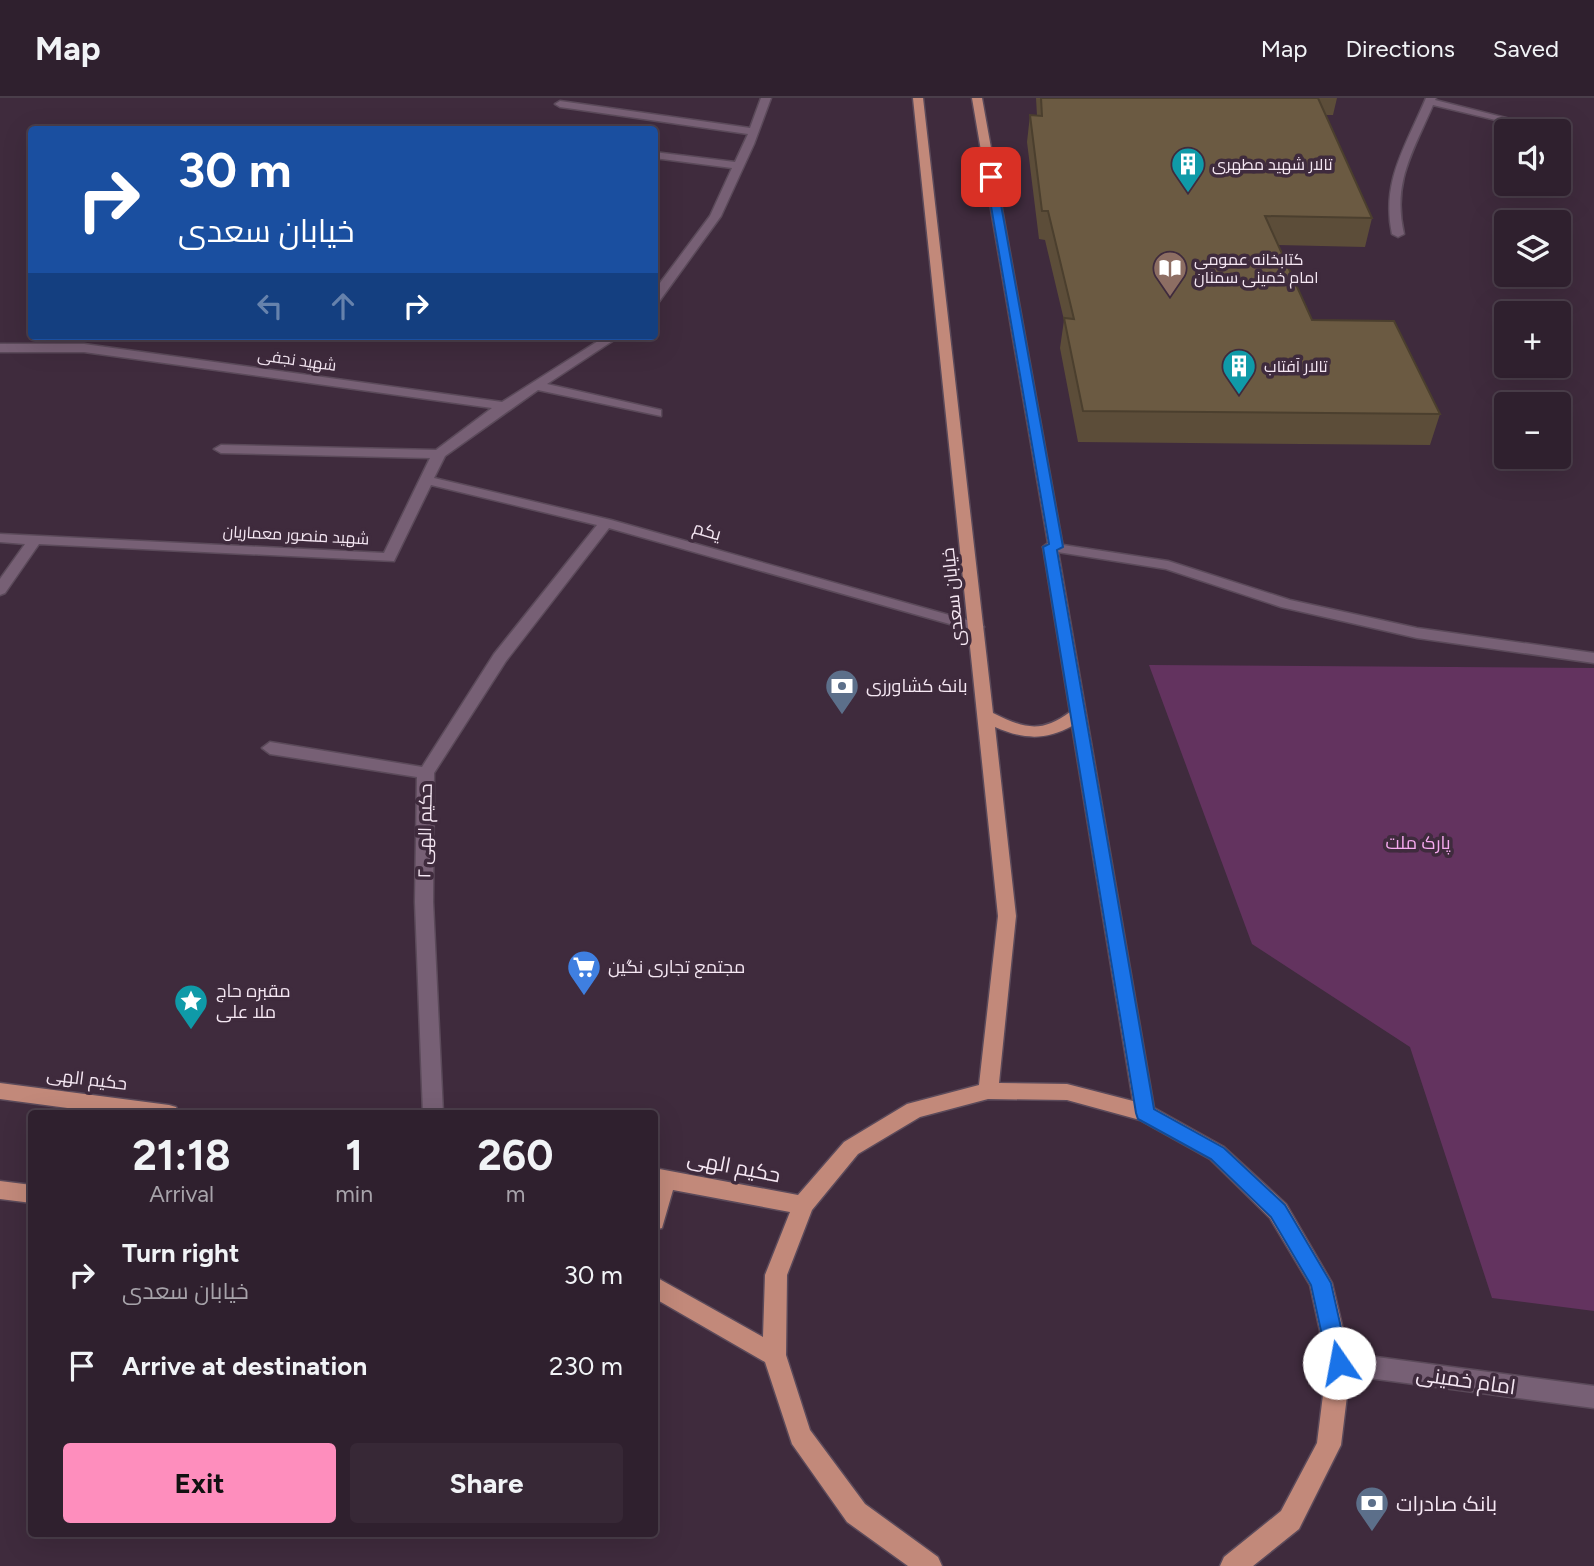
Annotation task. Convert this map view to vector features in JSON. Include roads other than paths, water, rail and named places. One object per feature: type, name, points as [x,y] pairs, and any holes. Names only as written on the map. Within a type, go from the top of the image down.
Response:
[{"type":"main road","name":"خیابان سعدی","points":[[918,98],[1007,916],[988,1091]]},
{"type":"main road","points":[[977,98],[1056,547],[1049,547],[1145,1113]]},
{"type":"main road","points":[[986,716],[1031,733],[1047,733],[1077,714]]},
{"type":"main road","name":"حکیم الهی","points":[[0,1091],[146,1110]]},
{"type":"main road","points":[[929,1566],[856,1513],[800,1436],[774,1354],[776,1275],[803,1205],[851,1149],[914,1110],[988,1091],[1067,1092],[1145,1113],[1217,1153],[1278,1211],[1321,1283],[1339,1363],[1329,1445],[1290,1520],[1233,1566]]},
{"type":"main road","name":"حکیم الهی","points":[[660,1177],[803,1205]]},
{"type":"main road","points":[[0,1189],[28,1193]]},
{"type":"main road","points":[[658,1288],[774,1354]]},
{"type":"street","points":[[658,294],[715,216],[766,98]]},
{"type":"street","points":[[1398,234],[1393,212],[1395,182],[1431,100],[1503,119]]},
{"type":"street","points":[[560,104],[753,132]]},
{"type":"street","points":[[658,156],[738,166]]},
{"type":"street","name":"شهید منصور معماریان","points":[[0,538],[389,558],[439,454],[505,406],[608,340]]},
{"type":"street","name":"شهید نجفی","points":[[0,348],[84,348],[505,406]]},
{"type":"street","points":[[538,386],[656,413]]},
{"type":"street","points":[[221,449],[439,454]]},
{"type":"street","name":"یکم","points":[[426,480],[606,523],[976,626]]},
{"type":"street","name":"حکیم الهی ۲","points":[[433,1110],[424,902],[425,773],[500,658],[606,523]]},
{"type":"street","points":[[0,590],[35,540]]},
{"type":"street","points":[[1049,547],[1168,565],[1286,604],[1418,633],[1594,657]]},
{"type":"street","points":[[270,748],[425,773]]},
{"type":"street","name":"امام خمینی","points":[[1339,1363],[1594,1397]]},
{"type":"place","name":"تالار شهید مطهری","points":[[1188,194]]},
{"type":"place","name":"کتابخانه عمومی امام خمینی سمنان","points":[[1170,298]]},
{"type":"place","name":"تالار آفتاب","points":[[1239,396]]},
{"type":"place","name":"بانک کشاورزی","points":[[842,716]]},
{"type":"place","name":"مجتمع تجاری نگین","points":[[584,997]]},
{"type":"place","name":"مقبره حاج ملا علی","points":[[191,1031]]},
{"type":"place","name":"بانک صادرات","points":[[1372,1533]]},
{"type":"park label","name":"پارک ملت","points":[[1418,843]]}]
